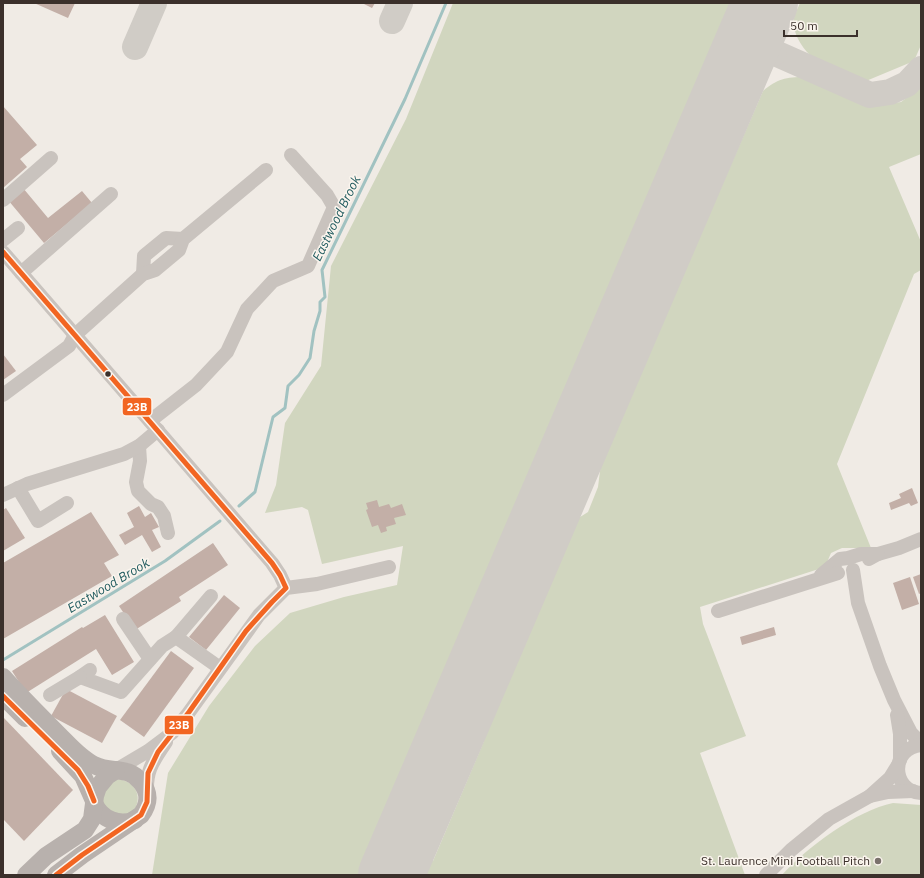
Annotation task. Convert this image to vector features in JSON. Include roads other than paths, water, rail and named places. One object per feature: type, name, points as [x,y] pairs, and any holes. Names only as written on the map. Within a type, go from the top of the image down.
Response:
[{"type":"main road","points":[[3,677],[84,759],[100,768],[129,772],[136,776],[145,787],[147,793],[147,807],[138,819],[82,855],[56,875]]},
{"type":"main road","points":[[3,696],[78,770],[88,786],[94,802],[102,815],[116,822],[124,823],[138,819]]},
{"type":"main road","points":[[26,875],[46,856],[85,830],[92,818],[96,791],[102,781],[116,770]]},
{"type":"street","points":[[3,495],[18,488],[124,454],[139,446],[154,426],[227,352],[247,309],[273,281],[308,266],[334,207],[327,195],[292,155]]},
{"type":"street","points":[[3,200],[51,158]]},
{"type":"street","points":[[3,395],[69,346],[75,335],[143,274],[155,270],[179,250],[183,240],[266,170]]},
{"type":"street","points":[[21,273],[111,194]]},
{"type":"street","points":[[3,240],[18,228]]},
{"type":"street","points":[[3,252],[272,563],[286,588]]},
{"type":"street","points":[[139,446],[140,461],[136,482],[138,491],[151,504],[158,507],[164,516],[168,533]]},
{"type":"street","points":[[18,488],[38,521],[67,503]]},
{"type":"street","points":[[718,611],[809,581],[825,573],[845,568],[861,554],[878,554],[899,548],[921,539]]},
{"type":"street","points":[[147,793],[148,771],[153,762],[259,615],[286,588],[317,584],[389,567]]},
{"type":"street","points":[[766,875],[791,850],[829,819],[870,796],[890,778],[904,753],[912,747],[921,744],[911,732],[894,700],[845,568]]},
{"type":"street","points":[[50,695],[85,673],[121,692],[162,646],[176,637],[211,596]]},
{"type":"street","points":[[124,619],[150,659]]},
{"type":"street","points":[[176,637],[220,668]]},
{"type":"street","points":[[894,700],[900,734],[898,775],[903,784],[917,792]]},
{"type":"street","points":[[116,770],[144,754],[172,734]]},
{"type":"street","points":[[870,796],[888,792],[917,792]]},
{"type":"waterway","name":"Eastwood Brook","points":[[239,506],[255,492],[273,417],[285,408],[288,386],[299,375],[310,358],[314,331],[320,311],[320,302],[325,297],[322,270],[405,99],[446,3]]},
{"type":"waterway","name":"Eastwood Brook","points":[[3,660],[165,561],[220,521]]},
{"type":"place","name":"St. Laurence Mini Football Pitch","points":[[878,861]]}]
